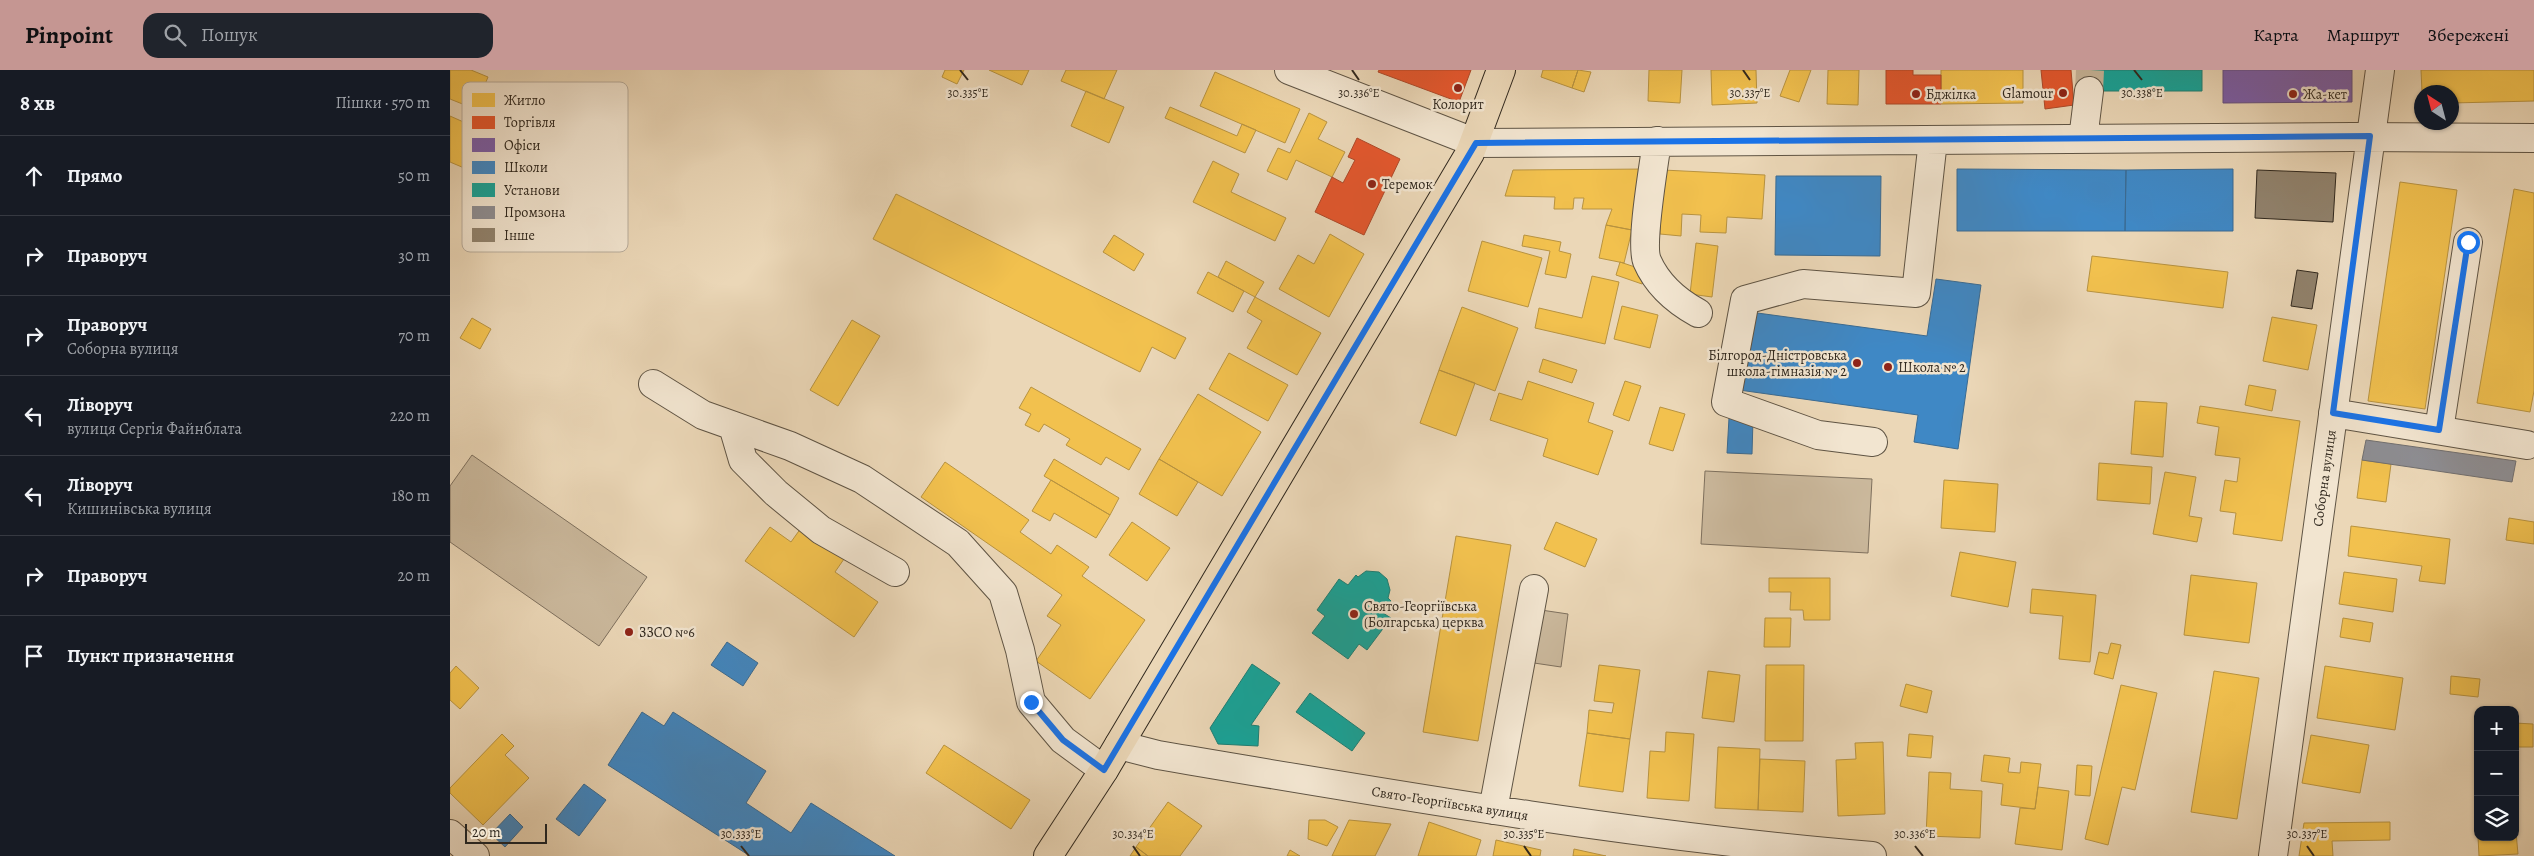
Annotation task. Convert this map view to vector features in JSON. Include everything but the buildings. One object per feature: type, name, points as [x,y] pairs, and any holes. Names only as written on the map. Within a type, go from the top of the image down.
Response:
[{"type":"main road","points":[[1048,856],[1104,770],[1476,143],[1501,70]]},
{"type":"street","points":[[1289,70],[1476,143],[2370,136],[2534,138]]},
{"type":"street","name":"Соборна вулиця","points":[[2273,856],[2380,70]]},
{"type":"street","points":[[2084,138],[2090,91]]},
{"type":"street","points":[[1873,442],[1818,435],[1726,402],[1745,300],[1803,284],[1916,293],[1933,140]]},
{"type":"street","points":[[1657,141],[1646,225],[1646,259],[1659,280],[1677,301],[1698,313]]},
{"type":"street","points":[[2439,430],[2468,242]]},
{"type":"street","points":[[653,384],[703,414],[790,446],[862,479],[958,543],[1003,592],[1020,650],[1031,702],[1063,740],[1104,770]]},
{"type":"street","points":[[2333,413],[2527,445]]},
{"type":"street","points":[[733,426],[743,460],[776,493],[821,530],[895,572]]},
{"type":"street","points":[[1493,810],[1534,589]]},
{"type":"street","name":"Свято-Георгіївська вулиця","points":[[1119,745],[1158,755],[1493,810],[1776,852],[1872,856]]},
{"type":"street","points":[[450,834],[476,856]]},
{"type":"shaded area","points":[[472,455],[647,577],[599,646],[450,542],[450,486]]},
{"type":"shaded area","points":[[1705,471],[1872,479],[1868,553],[1701,544]]},
{"type":"shaded area","points":[[1541,610],[1568,614],[1561,667],[1534,663]]},
{"type":"tunnel","points":[[2089,91],[2090,70]]},
{"type":"place","name":"Колорит","points":[[1458,88]]},
{"type":"place","name":"Glamour","points":[[2063,93]]},
{"type":"place","name":"Бджілка","points":[[1916,94]]},
{"type":"place","name":"Жа-кет","points":[[2293,94]]},
{"type":"place","name":"Теремок","points":[[1372,184]]},
{"type":"place","name":"Білгород-Дністровська школа-гімназія № 2","points":[[1857,363]]},
{"type":"place","name":"Школа № 2","points":[[1888,367]]},
{"type":"place","name":"Свято-Георгіївська (Болгарська) церква","points":[[1354,614]]},
{"type":"place","name":"ЗЗСО №6","points":[[629,632]]},
{"type":"route","points":[[1031,702],[1063,740],[1104,770],[1310,426],[1476,143],[2370,136],[2333,413],[2439,430],[2468,242]]}]
